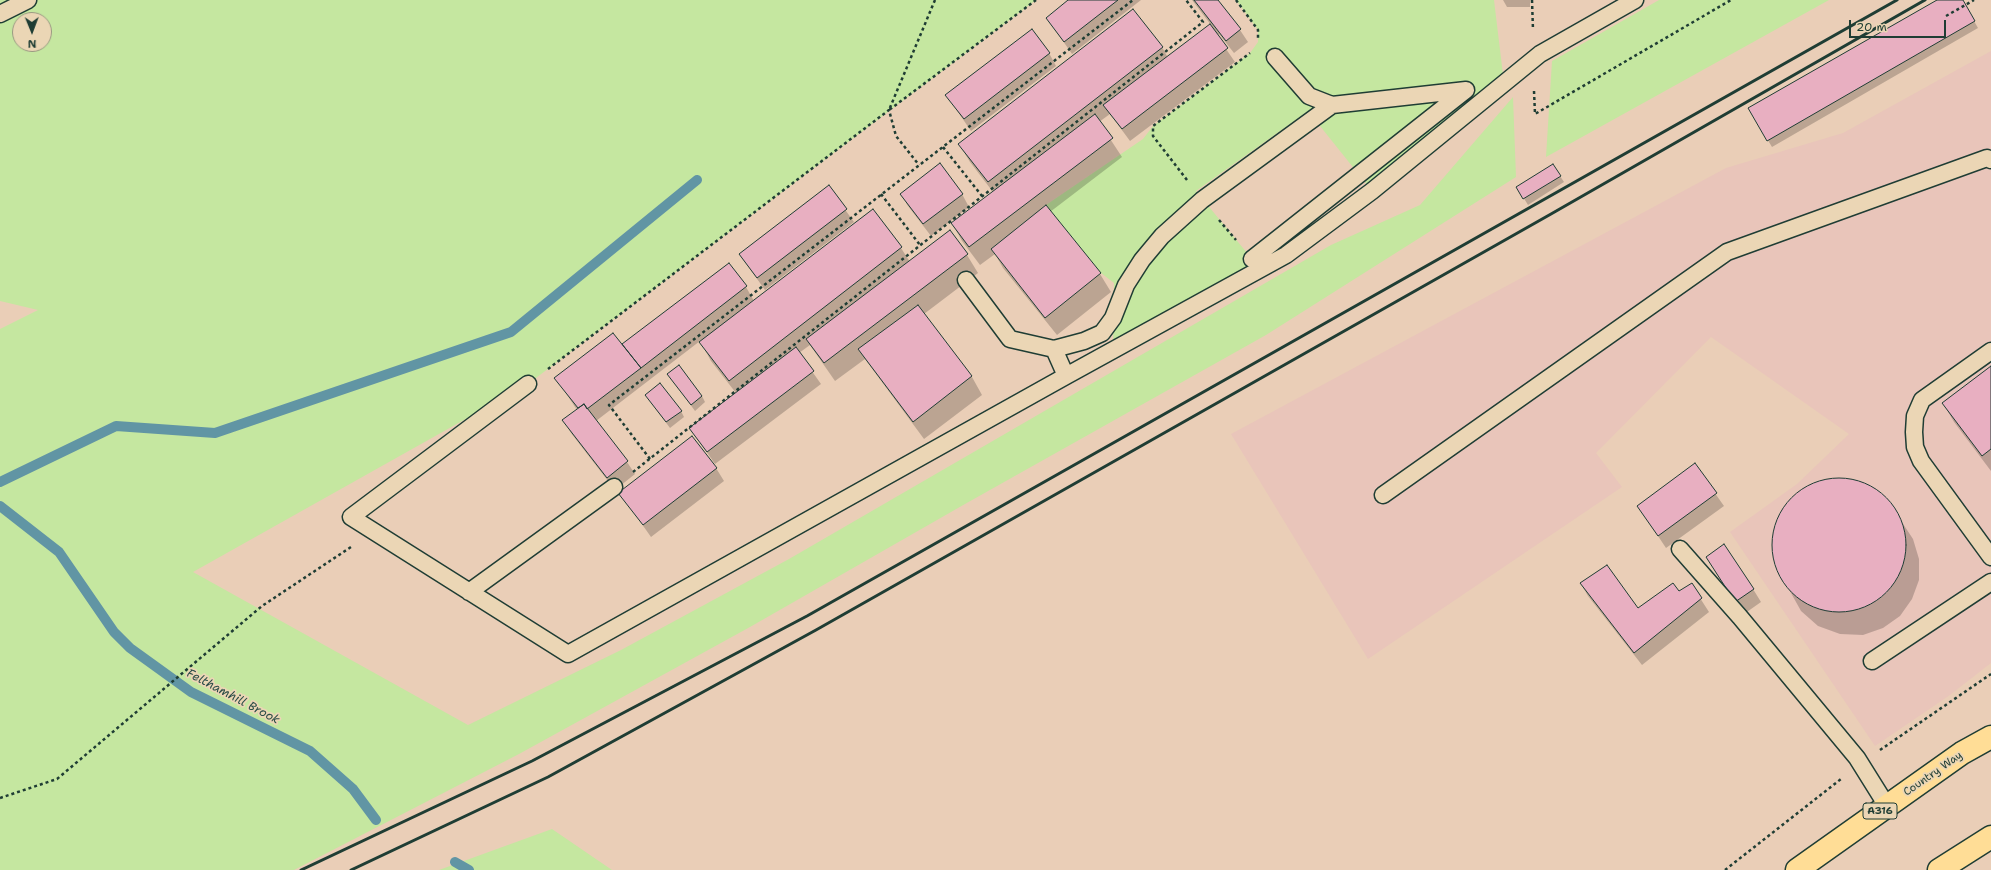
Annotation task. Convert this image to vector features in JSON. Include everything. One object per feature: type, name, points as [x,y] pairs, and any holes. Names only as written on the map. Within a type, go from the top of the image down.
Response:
[{"type":"highway","points":[[1962,753],[1991,722]]},
{"type":"highway","name":"Country Way","points":[[1797,870],[1962,753],[1991,737]]},
{"type":"highway","points":[[1939,870],[1991,837]]},
{"type":"lane","points":[[0,14],[28,0]]},
{"type":"lane","points":[[528,384],[351,517],[568,654],[1286,255],[1372,191],[1540,54],[1614,6],[1635,0]]},
{"type":"lane","points":[[1252,259],[1466,90],[1332,105],[1309,96],[1275,57]]},
{"type":"lane","points":[[966,280],[1010,339],[1054,349],[1084,341],[1102,333],[1113,318],[1126,285],[1142,260],[1162,236],[1202,200],[1332,105]]},
{"type":"lane","points":[[1383,495],[1727,252],[1987,158],[1991,160]]},
{"type":"lane","points":[[1113,318],[1113,350]]},
{"type":"lane","points":[[1054,349],[1066,376]]},
{"type":"lane","points":[[1991,351],[1922,400],[1915,416],[1914,432],[1915,447],[1921,461],[1991,557]]},
{"type":"lane","points":[[470,592],[614,487]]},
{"type":"lane","points":[[1680,549],[1740,617],[1861,763],[1887,806]]},
{"type":"lane","points":[[1872,661],[1991,582]]},
{"type":"path","points":[[919,165],[896,136],[889,110],[935,0]]},
{"type":"path","points":[[528,384],[1036,0]]},
{"type":"path","points":[[1133,0],[609,405],[650,458],[1203,22],[1186,0]]},
{"type":"path","points":[[1236,0],[1258,30],[1258,42]]},
{"type":"path","points":[[1532,0],[1535,114],[1731,0]]},
{"type":"path","points":[[1946,16],[1974,0]]},
{"type":"path","points":[[1252,259],[1202,200],[1153,136],[1153,126],[1250,53],[1254,48]]},
{"type":"path","points":[[943,147],[982,196]]},
{"type":"path","points":[[881,194],[920,245]]},
{"type":"path","points":[[0,798],[57,779],[262,606],[374,532]]},
{"type":"shaded area","points":[[1991,51],[1991,663],[1950,695],[1875,746],[1730,532],[1797,484],[1849,434],[1711,337],[1596,453],[1622,487],[1368,659],[1231,434],[1726,168],[1843,133]]},
{"type":"green space","points":[[0,0],[1036,0],[528,384],[193,572],[468,725],[621,650],[789,559],[1331,245],[1420,205],[1513,97],[1516,177],[1266,335],[750,627],[519,754],[294,870],[0,870],[0,329],[38,310],[0,301]]},
{"type":"green space","points":[[1236,0],[1494,0],[1504,83],[1372,191],[1308,111],[1196,191],[1252,259],[1263,268],[1113,350],[1114,283],[1101,273],[1046,205],[1143,139],[1153,126],[1250,53],[1258,42],[1258,30]]},
{"type":"green space","points":[[1659,0],[1829,0],[1546,157],[1552,61]]},
{"type":"green space","points":[[552,829],[612,870],[439,870]]},
{"type":"building","points":[[1068,0],[1118,0],[1064,42],[1046,18]]},
{"type":"building","points":[[1194,0],[1218,0],[1241,29],[1226,41]]},
{"type":"building","points":[[1937,0],[1963,0],[1975,21],[1767,141],[1748,108]]},
{"type":"building","points":[[1133,9],[1163,47],[988,182],[958,144]]},
{"type":"building","points":[[1210,24],[1228,48],[1122,129],[1103,105]]},
{"type":"building","points":[[1032,29],[1050,53],[964,119],[945,95]]},
{"type":"building","points":[[1095,114],[1113,138],[969,247],[951,223]]},
{"type":"building","points":[[940,163],[963,194],[923,224],[900,194]]},
{"type":"building","points":[[1553,164],[1561,176],[1523,199],[1516,187]]},
{"type":"building","points":[[829,185],[847,209],[757,278],[739,254]]},
{"type":"building","points":[[1046,205],[1101,273],[1045,318],[991,249]]},
{"type":"building","points":[[873,209],[902,247],[729,381],[699,342]]},
{"type":"building","points":[[950,230],[968,254],[824,363],[806,339]]},
{"type":"building","points":[[729,263],[747,286],[641,368],[622,344]]},
{"type":"building","points":[[918,305],[972,376],[913,422],[858,349]]},
{"type":"building","points":[[613,333],[641,368],[587,409],[584,404],[578,408],[554,378]]},
{"type":"building","points":[[796,347],[814,371],[707,452],[689,428]]},
{"type":"building","points":[[679,365],[702,396],[691,405],[667,374]]},
{"type":"building","points":[[1991,366],[1991,449],[1982,456],[1942,403]]},
{"type":"building","points":[[660,383],[682,411],[666,422],[645,395]]},
{"type":"building","points":[[584,404],[628,461],[607,478],[562,420]]},
{"type":"building","points":[[692,436],[717,468],[643,525],[618,493]]},
{"type":"building","points":[[1695,463],[1717,493],[1658,536],[1637,506]]},
{"type":"building","points":[[1846,478],[1871,486],[1891,503],[1901,519],[1905,532],[1905,558],[1901,571],[1895,582],[1881,597],[1865,607],[1852,611],[1832,612],[1807,604],[1787,587],[1777,571],[1773,558],[1772,538],[1780,513],[1797,493],[1813,483],[1826,479]]},
{"type":"building","points":[[1724,544],[1754,589],[1735,602],[1706,557]]},
{"type":"building","points":[[1607,565],[1638,608],[1673,583],[1679,591],[1692,583],[1702,598],[1634,653],[1580,583]]},
{"type":"waterway","points":[[0,482],[116,426],[215,433],[511,332],[697,180]]},
{"type":"waterway","name":"Felthamhill Brook","points":[[0,506],[59,552],[114,632],[130,648],[191,692],[310,751],[353,789],[376,820]]},
{"type":"waterway","name":"Felthamhill Brook","points":[[455,862],[469,870]]},
{"type":"railway","points":[[301,870],[532,761],[807,616],[1897,0]]},
{"type":"railway","points":[[351,870],[548,777],[816,630],[1551,214],[1925,0]]}]
